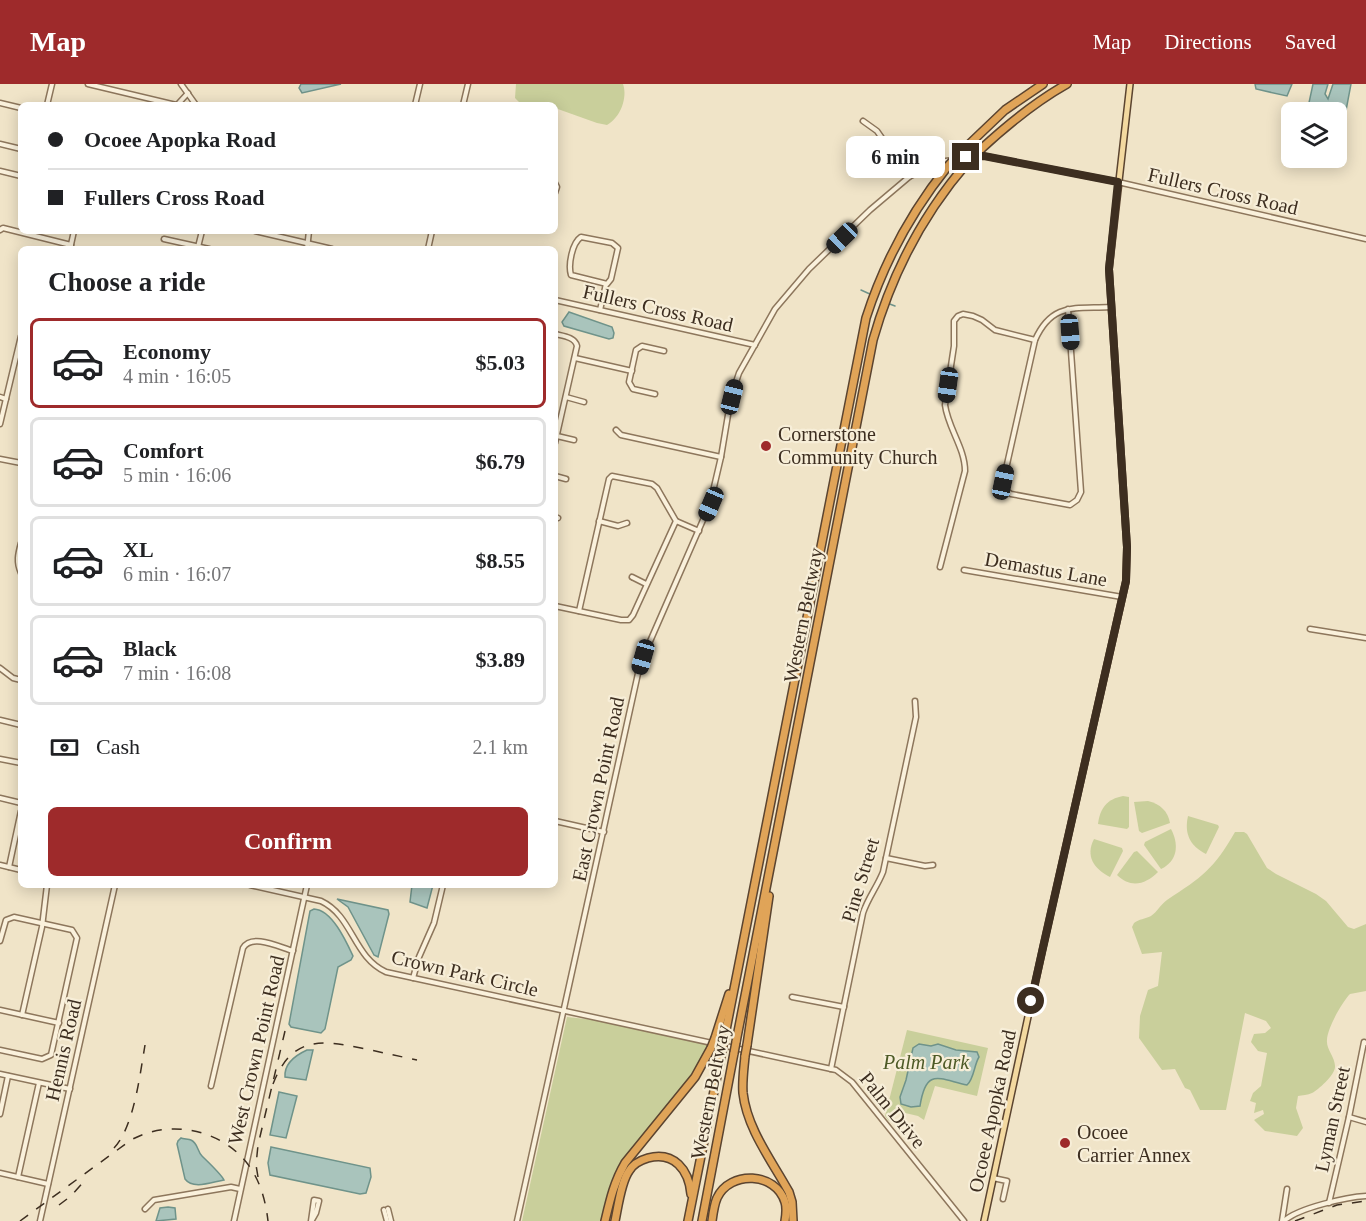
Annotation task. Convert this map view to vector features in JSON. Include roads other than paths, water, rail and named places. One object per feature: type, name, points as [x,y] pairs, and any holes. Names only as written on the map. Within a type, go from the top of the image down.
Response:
[{"type":"highway","name":"Western Beltway","points":[[702,1221],[867,370],[882,308],[902,258],[965,156],[1005,110],[1043,84]]},
{"type":"highway","name":"Western Beltway","points":[[688,1221],[855,371],[871,303],[908,222],[948,166],[980,150],[1009,123],[1033,105],[1068,84]]},
{"type":"highway","points":[[785,794],[742,1081],[746,1109],[752,1125],[789,1192],[793,1221]]},
{"type":"highway","points":[[605,1221],[611,1193],[625,1163],[695,1077],[711,1048],[723,1016],[747,925]]},
{"type":"highway","points":[[615,1221],[628,1172],[643,1159],[655,1156],[664,1156],[676,1161],[684,1170],[691,1191],[690,1212]]},
{"type":"highway","points":[[712,1221],[718,1197],[730,1183],[743,1178],[758,1178],[777,1186],[786,1203],[785,1221]]},
{"type":"main road","name":"Ocoee Apopka Road","points":[[984,1221],[1127,574],[1110,307],[1109,253],[1130,84]]},
{"type":"street","points":[[48,102],[51,84]]},
{"type":"street","points":[[88,84],[163,102]]},
{"type":"street","points":[[181,84],[194,102]]},
{"type":"street","points":[[415,102],[420,84]]},
{"type":"street","points":[[464,102],[468,84]]},
{"type":"street","points":[[179,102],[188,93]]},
{"type":"street","points":[[0,103],[18,107]]},
{"type":"street","points":[[863,121],[876,131],[909,177]]},
{"type":"street","points":[[0,144],[18,148]]},
{"type":"street","name":"East Crown Point Road","points":[[517,1221],[643,657],[711,504],[739,373],[775,309],[794,285],[870,210],[909,177],[938,162],[965,156]]},
{"type":"street","name":"Fullers Cross Road","points":[[965,156],[984,156],[1118,182],[1366,239]]},
{"type":"street","points":[[0,171],[18,175]]},
{"type":"street","points":[[0,230],[3,228],[18,232]]},
{"type":"street","points":[[24,234],[66,246]]},
{"type":"street","points":[[268,234],[319,246]]},
{"type":"street","points":[[304,246],[308,234]]},
{"type":"street","points":[[600,310],[606,284],[611,279],[618,248],[612,243],[586,237],[577,239],[569,268],[571,275],[606,284]]},
{"type":"street","points":[[164,239],[194,246]]},
{"type":"street","name":"Fullers Cross Road","points":[[558,301],[755,345]]},
{"type":"street","points":[[1068,309],[1081,492],[1070,505],[1011,494],[1004,488],[1035,340],[1049,317],[1057,312],[1068,309],[1110,307]]},
{"type":"street","points":[[940,567],[965,471],[963,456],[945,405],[954,345],[954,321],[963,314],[973,316],[995,330],[1035,340]]},
{"type":"street","points":[[558,335],[576,342],[578,345],[558,432]]},
{"type":"street","points":[[655,394],[633,389],[629,382],[636,350],[642,346],[664,351]]},
{"type":"street","points":[[0,424],[18,349]]},
{"type":"street","points":[[575,358],[632,371]]},
{"type":"street","points":[[0,397],[6,399]]},
{"type":"street","points":[[566,397],[584,402]]},
{"type":"street","points":[[616,430],[621,435],[721,457]]},
{"type":"street","points":[[558,436],[574,440]]},
{"type":"street","points":[[0,459],[18,463]]},
{"type":"street","points":[[579,611],[609,479],[612,476],[652,484],[657,488],[676,520],[699,531]]},
{"type":"street","points":[[558,477],[566,479]]},
{"type":"street","points":[[558,607],[628,620],[633,615],[676,520]]},
{"type":"street","points":[[599,521],[618,526],[627,524]]},
{"type":"street","name":"Demastus Lane","points":[[964,570],[1123,597]]},
{"type":"street","points":[[632,577],[646,584]]},
{"type":"street","points":[[1310,629],[1366,638]]},
{"type":"street","points":[[0,668],[18,679]]},
{"type":"street","name":"Pine Street","points":[[831,1068],[866,904],[870,894],[878,885],[886,858],[916,717],[915,701]]},
{"type":"street","points":[[0,720],[18,724]]},
{"type":"street","points":[[0,759],[18,763]]},
{"type":"street","points":[[0,798],[18,802]]},
{"type":"street","points":[[558,822],[604,832]]},
{"type":"street","points":[[9,867],[18,825]]},
{"type":"street","points":[[886,858],[924,866],[933,865]]},
{"type":"street","points":[[0,866],[18,869]]},
{"type":"street","points":[[22,1015],[43,923],[47,888]]},
{"type":"street","name":"Hennis Road","points":[[39,1221],[114,888]]},
{"type":"street","name":"Crown Park Circle","points":[[264,888],[321,901],[336,910],[368,961],[377,968],[563,1011]]},
{"type":"street","name":"West Crown Point Road","points":[[234,1221],[306,888]]},
{"type":"street","points":[[413,978],[419,957],[434,923],[442,888]]},
{"type":"street","points":[[0,942],[4,924],[10,917],[72,930],[77,938],[51,1055],[45,1059],[0,1050]]},
{"type":"street","points":[[211,1086],[246,943],[252,940],[258,941],[293,951]]},
{"type":"street","points":[[792,997],[844,1007]]},
{"type":"street","points":[[0,1010],[59,1023]]},
{"type":"street","name":"Palm Drive","points":[[563,1011],[831,1068],[841,1073],[852,1082],[964,1221]]},
{"type":"street","name":"Lyman Street","points":[[1329,1203],[1364,1042],[1366,1043]]},
{"type":"street","points":[[0,1074],[70,1089]]},
{"type":"street","points":[[0,1114],[8,1076]]},
{"type":"street","points":[[18,1177],[39,1083]]},
{"type":"street","points":[[1349,1117],[1366,1122]]},
{"type":"street","points":[[0,1173],[48,1184]]},
{"type":"street","points":[[993,1178],[1007,1181],[1003,1199]]},
{"type":"street","points":[[145,1209],[154,1200],[231,1187],[240,1189]]},
{"type":"street","points":[[1283,1221],[1287,1189]]},
{"type":"street","points":[[1283,1221],[1293,1214],[1364,1195]]},
{"type":"street","points":[[316,1200],[316,1213],[312,1220],[316,1200]]},
{"type":"street","points":[[386,1210],[389,1221]]},
{"type":"water","points":[[301,84],[341,84],[302,93],[299,88]]},
{"type":"water","points":[[1255,84],[1292,84],[1287,96],[1256,89]]},
{"type":"water","points":[[1313,84],[1328,84],[1325,94],[1328,99],[1333,84],[1351,84],[1347,105],[1347,102],[1309,102]]},
{"type":"water","points":[[569,312],[612,327],[613,338],[609,339],[564,326],[562,322]]},
{"type":"water","points":[[412,888],[432,888],[427,908],[410,902]]},
{"type":"water","points":[[337,899],[388,910],[389,914],[378,957],[374,955],[348,907]]},
{"type":"water","points":[[314,909],[321,911],[332,920],[353,956],[351,960],[338,967],[325,1029],[321,1033],[291,1027],[289,1024],[310,911]]},
{"type":"water","points":[[919,1044],[931,1046],[938,1044],[956,1050],[977,1052],[979,1057],[967,1085],[935,1079],[926,1085],[920,1106],[911,1107],[901,1104],[900,1097],[913,1048]]},
{"type":"water","points":[[307,1050],[313,1050],[306,1080],[285,1077],[286,1068],[292,1060]]},
{"type":"water","points":[[279,1092],[297,1096],[286,1138],[270,1135]]},
{"type":"water","points":[[181,1138],[193,1141],[200,1154],[224,1180],[198,1185],[188,1182],[185,1179],[177,1144]]},
{"type":"water","points":[[271,1147],[370,1168],[371,1177],[366,1193],[360,1194],[270,1175],[268,1163]]},
{"type":"water","points":[[160,1208],[175,1208],[176,1219],[156,1221]]},
{"type":"waterway","points":[[861,290],[872,295]]},
{"type":"waterway","points":[[887,303],[895,306]]},
{"type":"railway","points":[[258,1177],[256,1165],[258,1145],[285,1031]]},
{"type":"railway","points":[[273,1084],[288,1058],[297,1050],[319,1043],[346,1045],[417,1060]]},
{"type":"railway","points":[[114,1148],[121,1139],[131,1114],[145,1045]]},
{"type":"railway","points":[[20,1221],[131,1140],[147,1133],[181,1129],[215,1138],[230,1146],[243,1158],[259,1184],[268,1221]]},
{"type":"railway","points":[[59,1205],[71,1196],[87,1178]]},
{"type":"railway","points":[[1295,1221],[1337,1205],[1366,1201]]},
{"type":"place","name":"Cornerstone Community Church","points":[[766,446]]},
{"type":"place","name":"Ocoee Carrier Annex","points":[[1065,1143]]},
{"type":"park label","name":"Palm Park","points":[[926,1062]]}]
